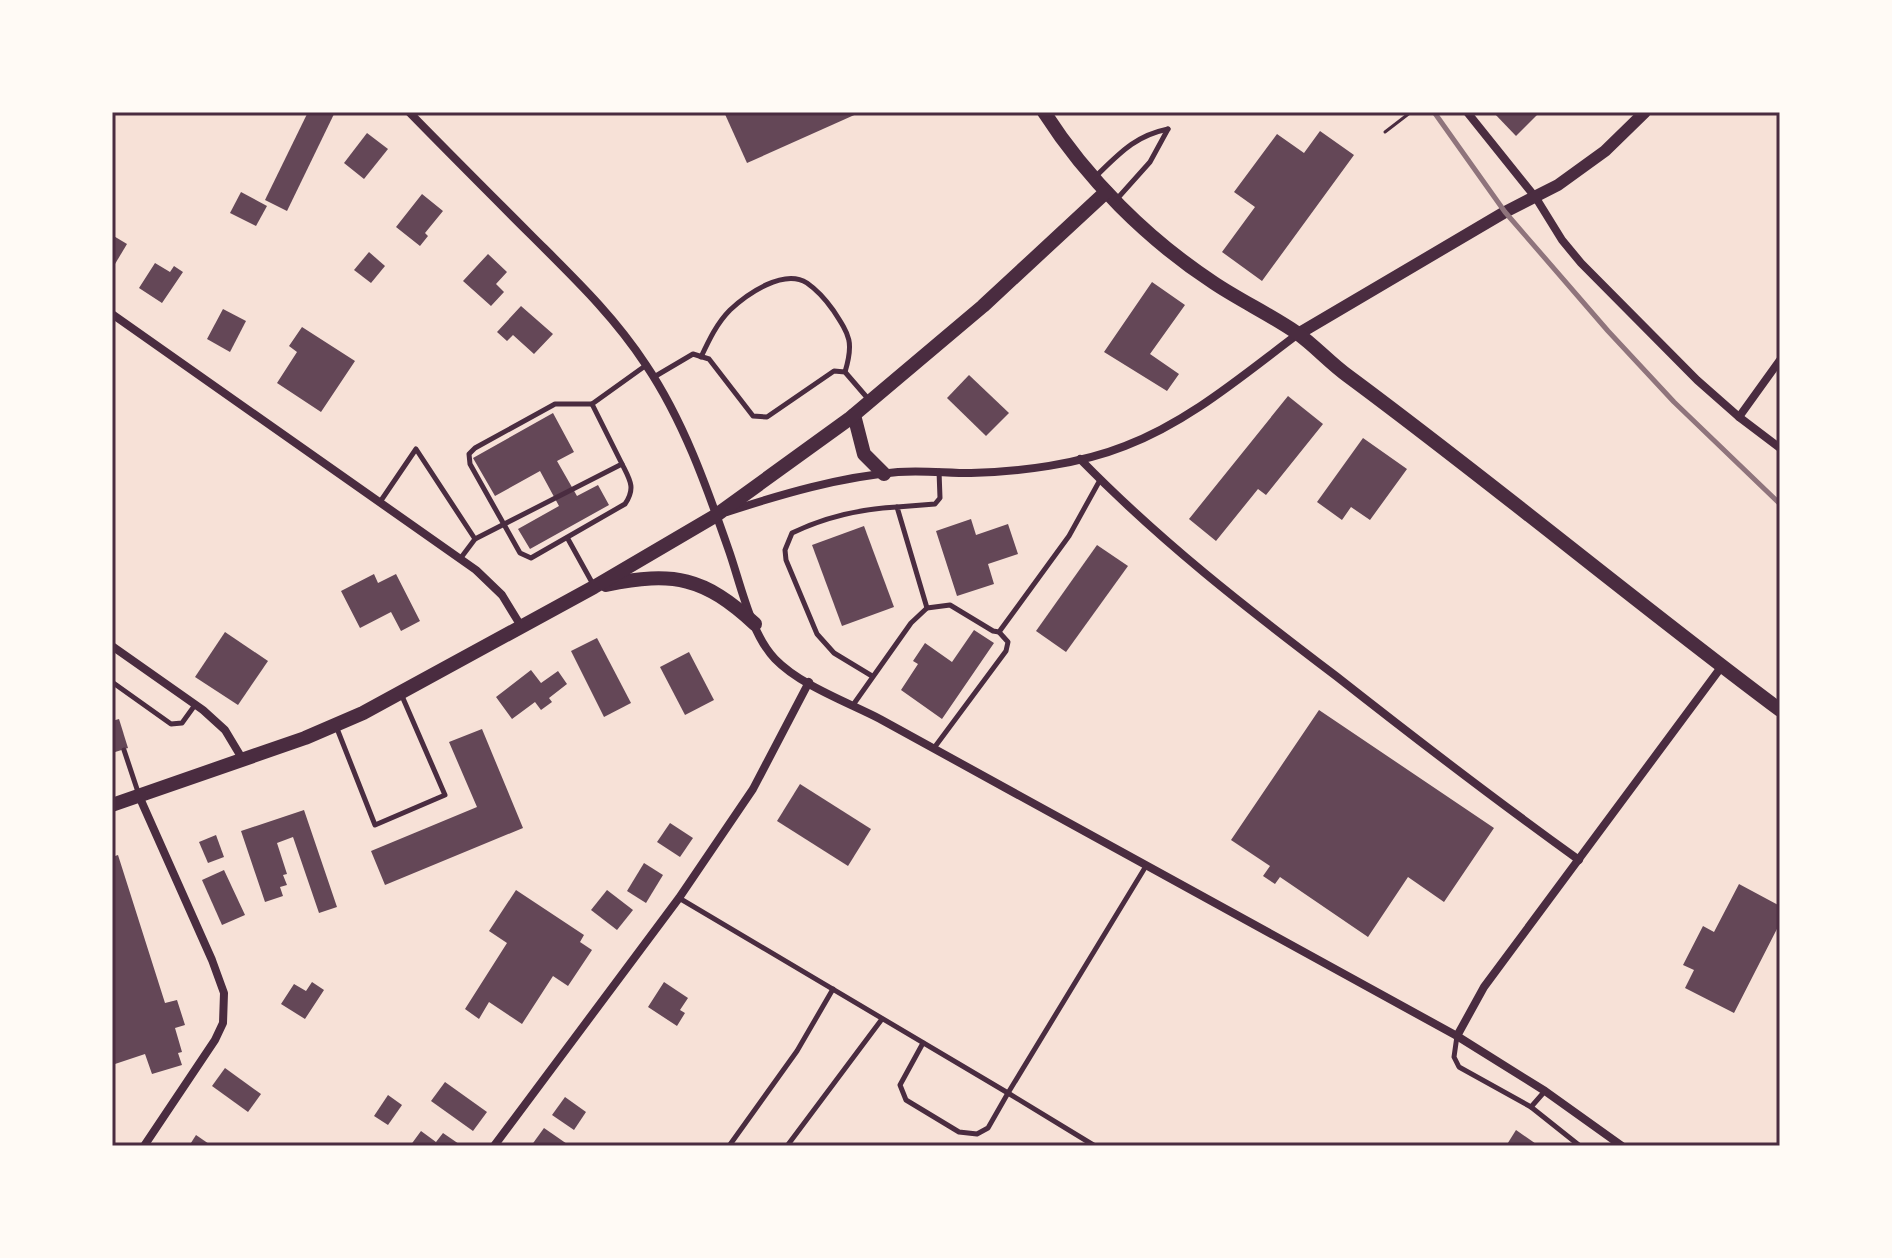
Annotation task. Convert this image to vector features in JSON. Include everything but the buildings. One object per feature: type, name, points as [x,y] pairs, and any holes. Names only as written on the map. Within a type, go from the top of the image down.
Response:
[{"type":"main road","points":[[1044,112],[1094,178],[1153,235],[1212,282],[1298,334],[1331,363],[1780,710]]},
{"type":"main road","points":[[113,802],[139,796],[336,725],[401,694],[715,516],[854,415],[1111,196]]},
{"type":"main road","points":[[854,415],[864,454],[884,474]]},
{"type":"main road","points":[[594,587],[647,577],[673,578],[702,585],[729,600],[755,624]]},
{"type":"street","points":[[409,112],[585,287],[622,330],[646,365],[696,463],[728,548],[741,594],[772,656],[789,672],[1457,1036],[1545,1091],[1622,1146]]},
{"type":"street","points":[[1467,112],[1536,198],[1562,240],[1581,263],[1697,380],[1780,448]]},
{"type":"street","points":[[715,516],[812,487],[884,474],[971,473],[1048,466],[1124,447],[1168,427],[1298,334],[1505,212],[1558,185],[1605,151],[1645,112]]},
{"type":"street","points":[[112,314],[476,570],[502,595],[521,626]]},
{"type":"street","points":[[1739,417],[1780,360]]},
{"type":"street","points":[[1080,459],[1136,516],[1218,586],[1579,860]]},
{"type":"street","points":[[112,646],[225,730],[243,760]]},
{"type":"street","points":[[1457,1036],[1484,987],[1722,666]]},
{"type":"street","points":[[494,1146],[679,898],[753,789],[809,682]]},
{"type":"street","points":[[139,796],[212,960],[225,1005],[223,1023],[215,1040],[144,1146]]},
{"type":"lane","points":[[1094,178],[1131,143],[1148,133],[1168,129],[1150,162],[1111,196]]},
{"type":"lane","points":[[701,357],[711,335],[731,310],[755,292],[779,280],[792,279],[806,282],[825,299],[845,328],[852,349],[845,372]]},
{"type":"lane","points":[[654,377],[693,354],[709,359],[753,416],[767,417],[834,371],[845,372],[870,401]]},
{"type":"lane","points":[[592,404],[632,486],[631,495],[625,504],[568,539],[536,557],[528,558],[520,553],[503,524],[470,464],[469,454],[555,404],[592,404],[646,365]]},
{"type":"lane","points":[[380,502],[416,449],[475,539]]},
{"type":"lane","points":[[460,559],[475,539],[622,464]]},
{"type":"lane","points":[[872,676],[834,653],[817,634],[786,560],[785,550],[792,533],[819,520],[874,508],[935,504],[940,498],[939,471]]},
{"type":"lane","points":[[999,632],[1069,536],[1100,480]]},
{"type":"lane","points":[[897,507],[927,608]]},
{"type":"lane","points":[[568,539],[594,587]]},
{"type":"lane","points":[[853,705],[911,623],[927,608],[950,605],[999,632],[1008,642],[1006,651],[933,749]]},
{"type":"lane","points":[[112,682],[171,724],[182,723],[195,705]]},
{"type":"lane","points":[[336,725],[375,825],[445,795],[401,694]]},
{"type":"lane","points":[[124,750],[139,796]]},
{"type":"lane","points":[[923,1043],[900,1085],[906,1100],[959,1132],[977,1134],[988,1128],[1146,866]]},
{"type":"lane","points":[[679,898],[1095,1146]]},
{"type":"lane","points":[[729,1146],[797,1051],[833,989]]},
{"type":"lane","points":[[787,1146],[882,1018]]},
{"type":"lane","points":[[1457,1036],[1454,1057],[1459,1067],[1531,1107],[1580,1146]]},
{"type":"lane","points":[[1531,1107],[1545,1091]]},
{"type":"path","points":[[1385,132],[1411,112]]},
{"type":"railway","points":[[1434,112],[1505,212],[1608,331],[1674,402],[1780,504]]}]
